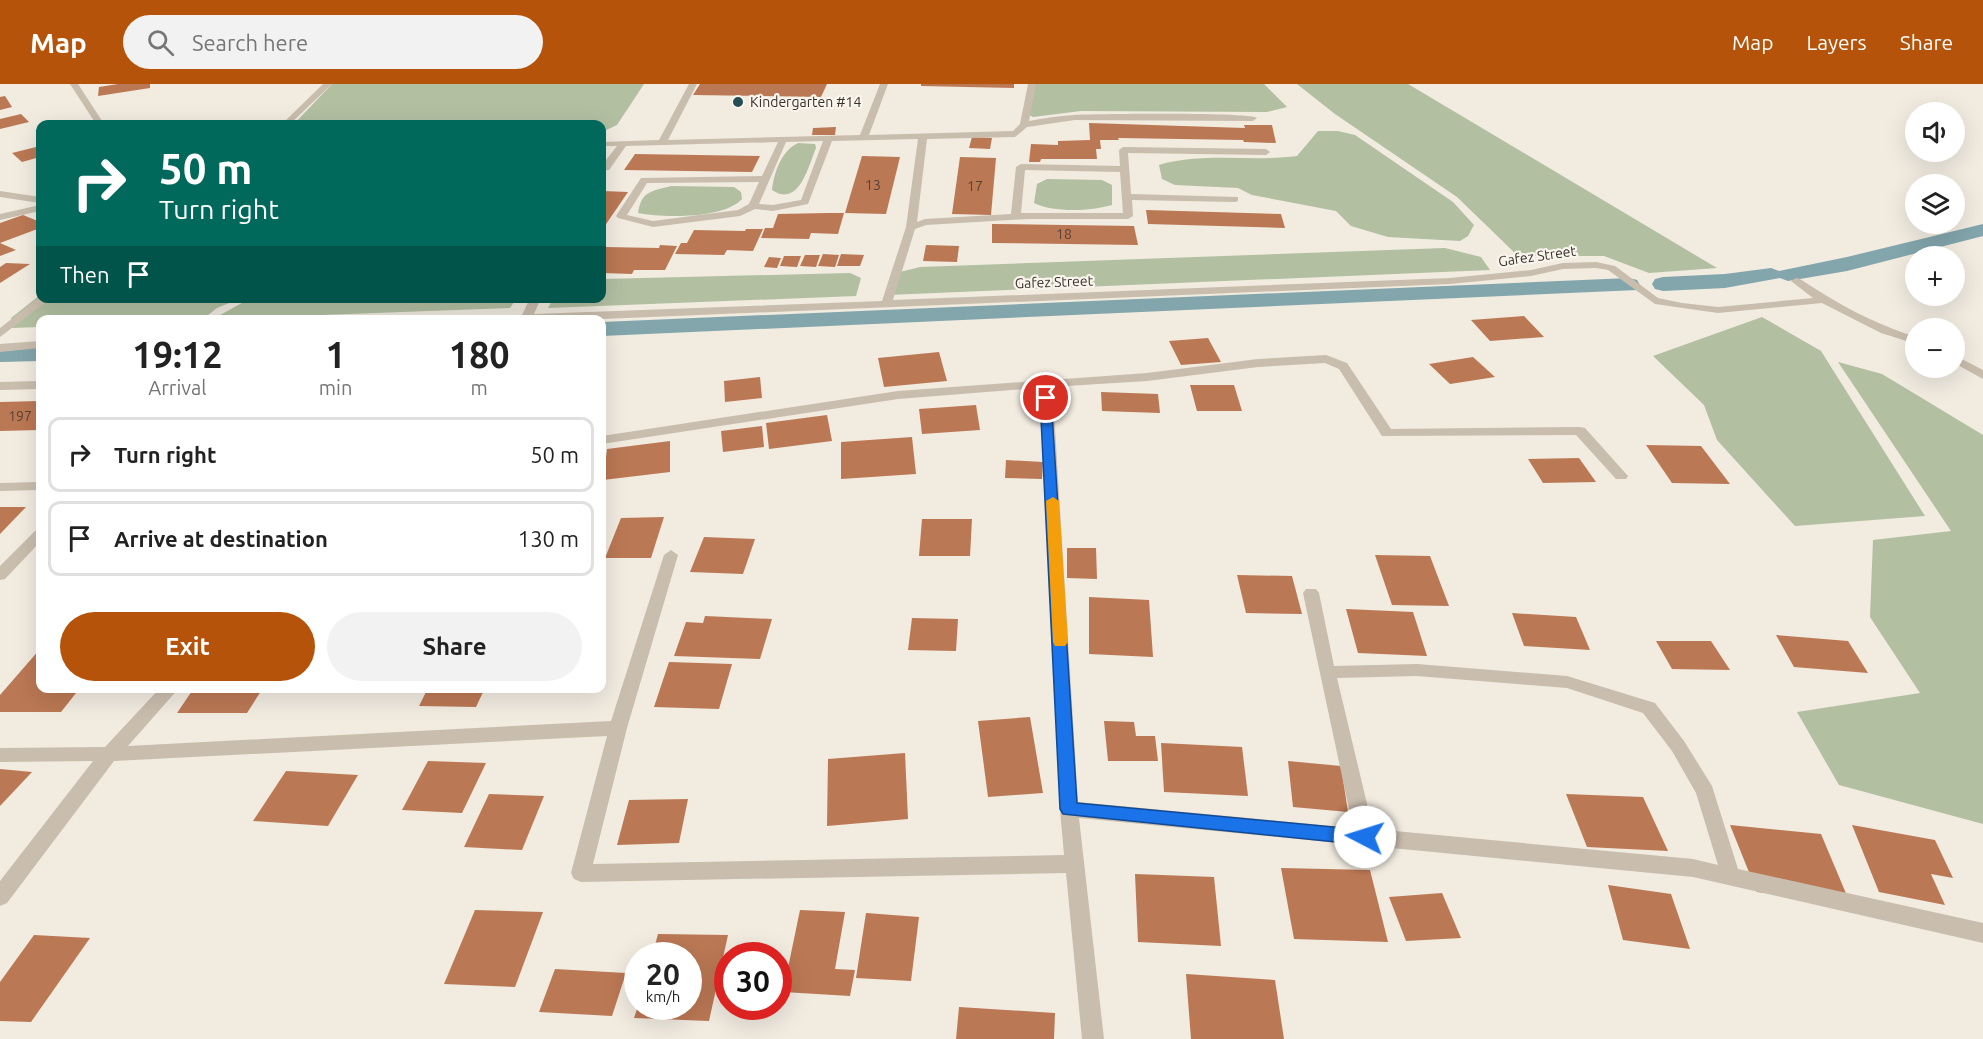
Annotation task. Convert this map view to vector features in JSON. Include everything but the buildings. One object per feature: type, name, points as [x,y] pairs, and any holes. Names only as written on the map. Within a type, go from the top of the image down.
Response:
[{"type":"street","points":[[74,84],[81,99],[97,120]]},
{"type":"street","points":[[290,120],[328,84]]},
{"type":"street","points":[[662,142],[693,84]]},
{"type":"street","points":[[864,137],[884,84]]},
{"type":"street","points":[[1024,125],[1032,84]]},
{"type":"street","points":[[606,144],[1015,134],[1024,125],[1044,120],[1082,117],[1220,116],[1253,118]]},
{"type":"street","points":[[886,304],[911,227],[923,137]]},
{"type":"street","points":[[753,206],[784,138]]},
{"type":"street","points":[[765,179],[644,180],[621,216],[653,224],[674,223],[740,213],[753,206],[773,208],[805,202],[829,138]]},
{"type":"street","points":[[606,168],[624,143]]},
{"type":"street","points":[[911,227],[925,222],[1016,217],[1128,216],[1123,150],[1266,152]]},
{"type":"street","points":[[1016,217],[1021,167],[1124,169]]},
{"type":"street","points":[[0,194],[36,199]]},
{"type":"street","points":[[1126,197],[1235,199]]},
{"type":"street","points":[[0,217],[36,209]]},
{"type":"street","name":"Gafez Street","points":[[582,315],[1450,281],[1531,273],[1563,266],[1596,265],[1611,268],[1655,301],[1718,310],[1824,300]]},
{"type":"street","points":[[1796,281],[1824,300],[1885,331],[1905,337]]},
{"type":"street","points":[[0,334],[40,303]]},
{"type":"street","points":[[0,348],[36,345]]},
{"type":"street","points":[[606,439],[898,395],[1147,377],[1258,363],[1326,359],[1343,366],[1387,433],[1580,430],[1621,476]]},
{"type":"street","points":[[1965,364],[1983,375]]},
{"type":"street","points":[[1043,384],[1048,412],[1069,809],[1093,1039]]},
{"type":"street","points":[[0,386],[36,385]]},
{"type":"street","points":[[0,487],[36,486]]},
{"type":"street","points":[[0,575],[36,538]]},
{"type":"street","points":[[671,555],[618,728],[581,873],[1074,864]]},
{"type":"street","points":[[1311,593],[1365,837]]},
{"type":"street","points":[[1328,672],[1417,670],[1567,682],[1649,708],[1678,746],[1705,791],[1731,877]]},
{"type":"street","points":[[0,897],[109,754],[166,693]]},
{"type":"street","points":[[0,754],[109,754],[618,728]]},
{"type":"street","points":[[1069,809],[1693,868],[1983,933]]},
{"type":"green space","points":[[332,84],[644,84],[617,125],[606,130],[606,120],[298,120]]},
{"type":"green space","points":[[1030,84],[1264,84],[1287,107],[1267,112],[1081,111],[1033,117],[1026,113]]},
{"type":"green space","points":[[1297,84],[1408,84],[1717,268],[1649,273],[1604,256],[1518,256],[1457,197],[1335,114]]},
{"type":"green space","points":[[1318,131],[1338,131],[1355,135],[1453,202],[1474,225],[1468,236],[1460,241],[1388,237],[1351,226],[1336,211],[1252,195],[1238,188],[1175,185],[1162,179],[1159,165],[1176,161],[1297,156]]},
{"type":"green space","points":[[798,143],[815,144],[816,148],[806,174],[796,190],[789,194],[781,194],[772,190],[777,170],[787,151]]},
{"type":"green space","points":[[1047,179],[1102,180],[1112,185],[1112,205],[1073,210],[1034,203],[1037,184]]},
{"type":"green space","points":[[671,186],[734,187],[741,192],[742,199],[733,206],[708,214],[663,216],[638,213],[642,200],[648,193]]},
{"type":"green space","points":[[1445,248],[1481,257],[1490,270],[888,295],[892,274],[920,267]]},
{"type":"green space","points":[[850,273],[861,278],[856,296],[548,308],[551,303],[606,303],[606,279]]},
{"type":"green space","points":[[36,298],[36,303],[229,303],[208,315],[36,315],[36,327],[11,328],[11,318]]},
{"type":"green space","points":[[242,303],[513,303],[510,308],[321,315],[220,315]]},
{"type":"green space","points":[[1762,317],[1821,351],[1925,516],[1795,526],[1717,440],[1704,405],[1653,356]]},
{"type":"green space","points":[[1838,362],[1882,374],[1983,435],[1983,824],[1839,785],[1797,712],[1920,693],[1870,617],[1873,540],[1951,531]]},
{"type":"waterway","points":[[1788,274],[1847,264],[1983,230]]},
{"type":"waterway","points":[[1663,284],[1725,281],[1771,275]]},
{"type":"waterway","points":[[606,329],[1629,285]]},
{"type":"waterway","points":[[0,355],[36,354]]},
{"type":"slow traffic","points":[[1053,501],[1060,642]]},
{"type":"place","name":"Kindergarten #14","points":[[738,102]]},
{"type":"route","points":[[1046,398],[1069,809],[1365,837]]}]
